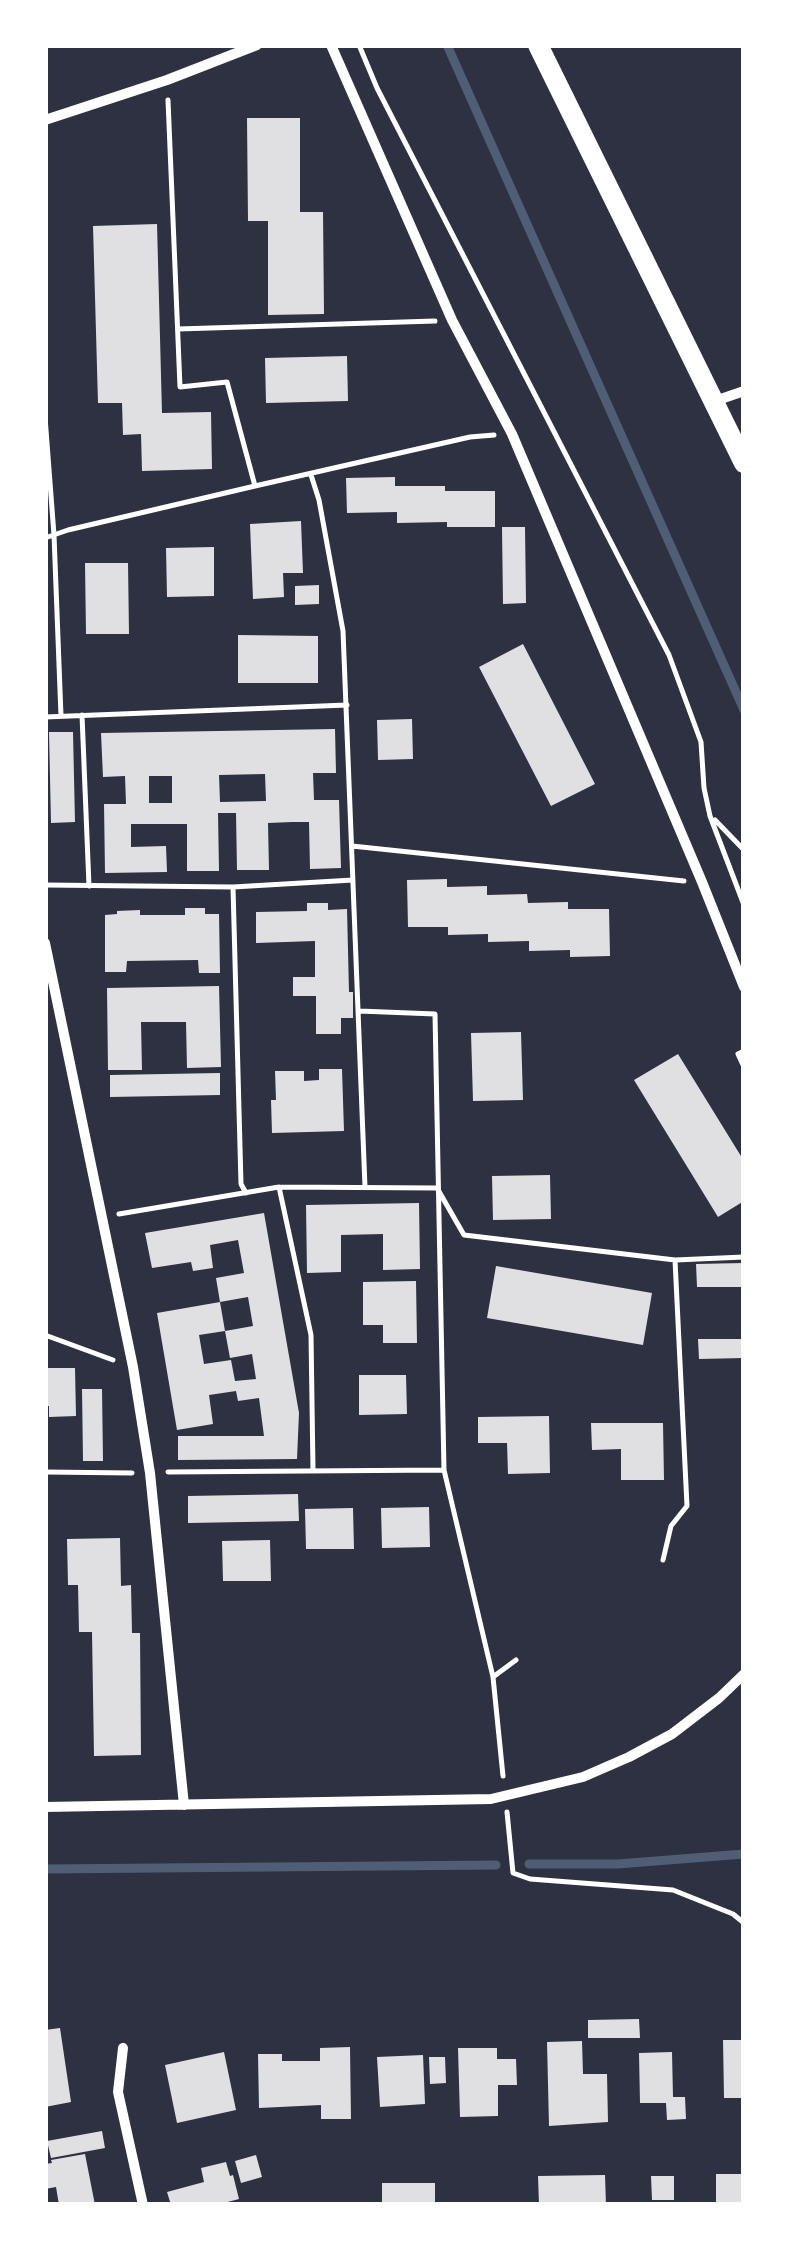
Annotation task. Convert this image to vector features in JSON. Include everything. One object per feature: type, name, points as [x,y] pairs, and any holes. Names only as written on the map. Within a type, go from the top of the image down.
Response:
[{"type":"main road","points":[[538,45],[744,463]]},
{"type":"street","points":[[45,120],[167,80],[256,45]]},
{"type":"street","points":[[331,45],[452,320],[512,434],[744,988]]},
{"type":"street","points":[[715,401],[744,390]]},
{"type":"street","points":[[45,942],[133,1367],[150,1473],[184,1805]]},
{"type":"street","points":[[45,1807],[506,1800],[583,1777],[629,1757],[672,1734],[720,1698],[744,1674]]},
{"type":"street","points":[[123,2048],[118,2092],[144,2205]]},
{"type":"path","points":[[359,45],[669,655],[701,742],[710,816],[744,904]]},
{"type":"path","points":[[167,80],[180,387],[227,382],[256,486]]},
{"type":"path","points":[[178,329],[452,320]]},
{"type":"path","points":[[45,417],[61,716]]},
{"type":"path","points":[[45,538],[470,437],[512,434]]},
{"type":"path","points":[[311,475],[320,500],[343,631],[365,1187]]},
{"type":"path","points":[[45,717],[346,706]]},
{"type":"path","points":[[82,715],[89,886]]},
{"type":"path","points":[[710,816],[744,850]]},
{"type":"path","points":[[352,846],[702,882]]},
{"type":"path","points":[[45,886],[233,888],[353,880]]},
{"type":"path","points":[[233,888],[240,1184],[246,1192]]},
{"type":"path","points":[[359,1011],[435,1014],[444,1470],[493,1677],[513,1873],[530,1880],[673,1890],[732,1914],[744,1923]]},
{"type":"path","points":[[744,1050],[738,1054],[744,1067]]},
{"type":"path","points":[[102,1218],[279,1187],[437,1188]]},
{"type":"path","points":[[279,1187],[311,1335],[313,1470]]},
{"type":"path","points":[[437,1188],[464,1235],[675,1260],[744,1257]]},
{"type":"path","points":[[663,1560],[671,1526],[687,1506],[675,1260]]},
{"type":"path","points":[[45,1335],[133,1367]]},
{"type":"path","points":[[45,1472],[444,1470]]},
{"type":"path","points":[[493,1677],[516,1660]]},
{"type":"building","points":[[247,118],[300,118],[300,212],[323,212],[324,314],[268,315],[268,221],[248,221]]},
{"type":"building","points":[[157,224],[162,413],[211,412],[212,469],[142,471],[141,434],[123,435],[122,403],[98,403],[93,226]]},
{"type":"building","points":[[347,356],[348,401],[266,403],[265,358]]},
{"type":"building","points":[[395,477],[395,486],[495,491],[495,527],[447,527],[447,522],[397,523],[397,512],[347,513],[346,478]]},
{"type":"building","points":[[301,521],[303,573],[283,573],[284,597],[253,599],[250,524]]},
{"type":"building","points":[[502,527],[525,527],[526,603],[503,604]]},
{"type":"building","points":[[214,547],[214,596],[167,597],[166,548]]},
{"type":"building","points":[[85,563],[128,563],[129,634],[86,634]]},
{"type":"building","points":[[319,585],[319,604],[295,605],[295,586]]},
{"type":"building","points":[[238,635],[318,636],[318,683],[238,683]]},
{"type":"building","points":[[523,644],[595,784],[551,806],[479,667]]},
{"type":"building","points":[[412,719],[413,759],[378,760],[377,720]]},
{"type":"building","points":[[335,729],[336,773],[313,773],[314,800],[339,800],[341,868],[310,869],[309,822],[292,822],[268,823],[269,870],[237,870],[236,813],[218,813],[219,871],[187,871],[187,824],[131,824],[131,847],[166,846],[167,872],[105,873],[104,804],[126,804],[125,776],[103,777],[101,733]],"holes":[[[265,774],[266,801],[220,802],[219,775]],[[149,776],[172,776],[172,803],[149,803]]]},
{"type":"building","points":[[49,732],[73,732],[75,822],[51,823]]},
{"type":"building","points":[[447,879],[447,887],[487,886],[487,895],[527,894],[528,903],[568,902],[568,909],[609,909],[610,956],[570,957],[570,950],[529,951],[529,941],[488,942],[488,934],[448,935],[448,927],[408,927],[407,880]]},
{"type":"building","points":[[307,903],[328,903],[328,910],[347,909],[353,1018],[341,1018],[341,1034],[316,1034],[316,996],[293,996],[293,977],[315,977],[315,941],[256,943],[256,912],[307,911]]},
{"type":"building","points":[[185,908],[205,908],[205,914],[219,914],[220,973],[199,973],[198,960],[127,961],[126,972],[105,972],[105,915],[140,910],[140,915],[185,915]]},
{"type":"building","points":[[219,986],[221,1067],[187,1068],[186,1022],[141,1022],[142,1070],[108,1070],[107,988]]},
{"type":"building","points":[[521,1032],[523,1100],[473,1101],[471,1033]]},
{"type":"building","points":[[678,1054],[744,1161],[744,1201],[718,1217],[634,1080]]},
{"type":"building","points":[[319,1069],[342,1069],[344,1131],[272,1133],[275,1071],[304,1071],[304,1081],[319,1080]]},
{"type":"building","points":[[220,1073],[220,1095],[110,1097],[110,1075]]},
{"type":"building","points":[[550,1175],[551,1219],[493,1220],[492,1176]]},
{"type":"building","points":[[419,1203],[420,1269],[383,1270],[383,1234],[341,1235],[341,1272],[307,1273],[306,1205]]},
{"type":"building","points":[[264,1213],[299,1413],[297,1459],[178,1460],[178,1436],[264,1436],[259,1398],[238,1401],[236,1391],[209,1395],[213,1424],[177,1430],[157,1313],[220,1302],[216,1278],[244,1273],[238,1240],[210,1245],[213,1268],[193,1271],[191,1262],[152,1268],[145,1233]],"holes":[[[248,1297],[253,1326],[225,1331],[220,1302]],[[225,1331],[230,1358],[252,1354],[256,1379],[235,1381],[231,1360],[204,1364],[199,1335]]]},
{"type":"building","points":[[744,1263],[744,1287],[697,1287],[696,1264]]},
{"type":"building","points":[[496,1266],[652,1293],[643,1345],[487,1318]]},
{"type":"building","points":[[416,1281],[417,1343],[383,1343],[383,1325],[363,1325],[363,1282]]},
{"type":"building","points":[[698,1339],[744,1339],[744,1358],[699,1359]]},
{"type":"building","points":[[45,1368],[75,1368],[76,1416],[49,1417],[49,1406],[45,1406]]},
{"type":"building","points":[[359,1375],[406,1375],[407,1414],[359,1415]]},
{"type":"building","points":[[82,1389],[102,1389],[103,1461],[83,1461]]},
{"type":"building","points":[[549,1416],[550,1473],[508,1474],[507,1443],[478,1443],[478,1417]]},
{"type":"building","points":[[591,1423],[663,1423],[664,1480],[621,1480],[621,1449],[592,1450]]},
{"type":"building","points":[[298,1494],[299,1521],[188,1523],[188,1496]]},
{"type":"building","points":[[429,1507],[430,1547],[382,1548],[381,1508]]},
{"type":"building","points":[[353,1508],[354,1549],[306,1549],[305,1509]]},
{"type":"building","points":[[120,1538],[121,1586],[131,1585],[132,1633],[140,1633],[141,1755],[94,1756],[92,1632],[79,1632],[78,1585],[68,1585],[67,1539]]},
{"type":"building","points":[[270,1540],[271,1581],[223,1581],[222,1541]]},
{"type":"building","points":[[639,2019],[640,2038],[588,2038],[588,2020]]},
{"type":"building","points":[[60,2028],[71,2102],[45,2107],[45,2030]]},
{"type":"building","points":[[723,2040],[744,2040],[744,2098],[724,2098]]},
{"type":"building","points":[[582,2041],[583,2074],[607,2074],[608,2122],[549,2126],[547,2042]]},
{"type":"building","points":[[350,2047],[351,2119],[321,2119],[321,2105],[259,2108],[258,2054],[282,2054],[282,2061],[320,2061],[320,2048]]},
{"type":"building","points":[[458,2048],[497,2048],[497,2059],[516,2059],[517,2085],[498,2085],[498,2116],[460,2117]]},
{"type":"building","points":[[224,2052],[236,2110],[177,2123],[165,2065]]},
{"type":"building","points":[[672,2052],[673,2097],[685,2097],[686,2119],[667,2120],[666,2103],[640,2103],[639,2053]]},
{"type":"building","points":[[423,2055],[425,2104],[380,2107],[377,2057]]},
{"type":"building","points":[[429,2057],[445,2057],[446,2083],[430,2084]]},
{"type":"building","points":[[102,2131],[105,2148],[51,2158],[47,2141]]},
{"type":"building","points":[[85,2154],[95,2205],[59,2205],[56,2187],[45,2189],[45,2164]]},
{"type":"building","points":[[256,2155],[262,2177],[241,2183],[235,2161]]},
{"type":"building","points":[[226,2162],[239,2199],[216,2205],[171,2205],[167,2192],[204,2182],[201,2168]]},
{"type":"building","points":[[716,2174],[744,2174],[744,2202],[716,2203]]},
{"type":"building","points":[[605,2175],[606,2205],[539,2205],[538,2176]]},
{"type":"building","points":[[651,2176],[674,2176],[674,2200],[652,2200]]},
{"type":"building","points":[[382,2183],[435,2183],[435,2205],[382,2205]]},
{"type":"waterway","points":[[447,45],[744,710]]},
{"type":"waterway","points":[[529,1864],[618,1864],[744,1854]]},
{"type":"waterway","points":[[45,1869],[496,1865]]}]
